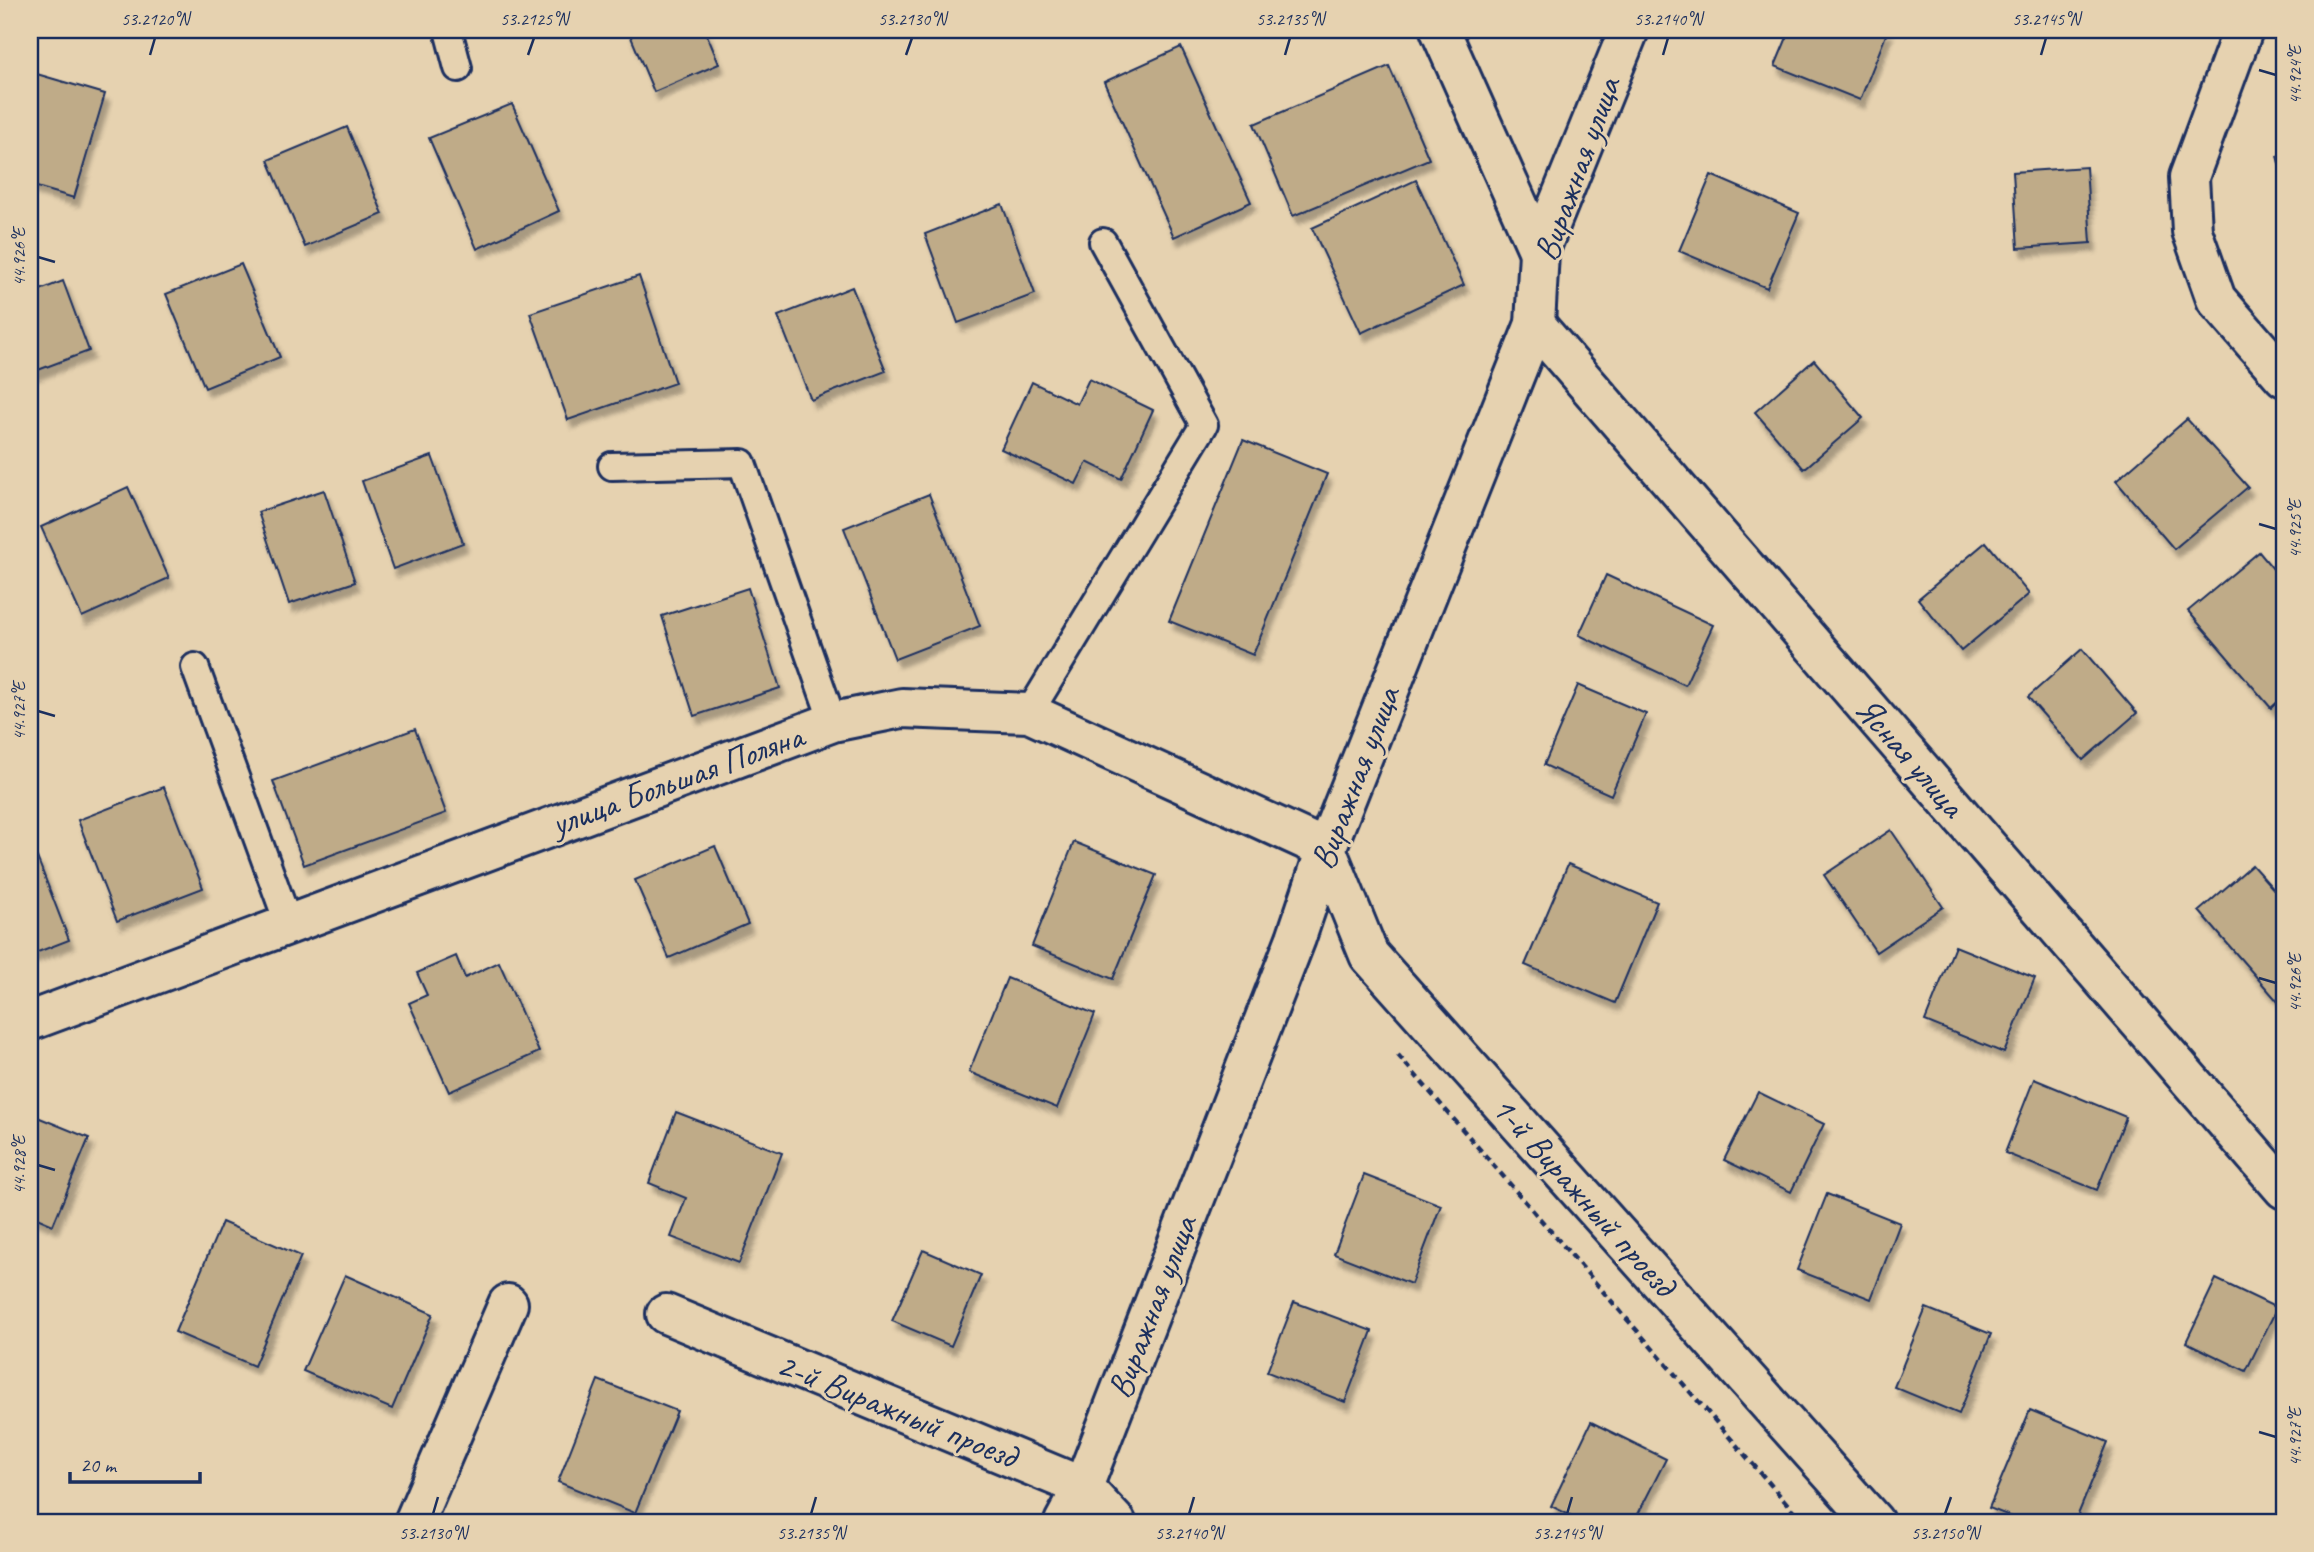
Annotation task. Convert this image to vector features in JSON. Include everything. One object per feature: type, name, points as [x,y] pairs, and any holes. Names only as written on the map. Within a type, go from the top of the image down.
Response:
[{"type":"street","points":[[1440,30],[1539,252]]},
{"type":"street","name":"Виражная улица","points":[[1064,1522],[1083,1487],[1296,937],[1326,849],[1535,324],[1539,252],[1629,30]]},
{"type":"street","points":[[2243,30],[2189,177],[2192,231],[2216,299],[2284,377]]},
{"type":"street","name":"Ясная улица","points":[[1535,324],[2284,1189]]},
{"type":"street","name":"улица Большая Поляна","points":[[30,1021],[833,722],[902,708],[1029,713],[1326,849]]},
{"type":"street","name":"1-й Виражный проезд","points":[[1326,849],[1369,955],[1874,1522]]},
{"type":"street","points":[[414,1522],[508,1304]]},
{"type":"street","name":"2-й Виражный проезд","points":[[666,1314],[1083,1487],[1116,1522]]},
{"type":"lane","points":[[447,30],[458,68]]},
{"type":"lane","points":[[1029,713],[1204,425],[1103,242]]},
{"type":"lane","points":[[612,466],[742,463],[833,722]]},
{"type":"lane","points":[[195,667],[289,925]]},
{"type":"path","points":[[1395,1052],[1803,1522]]},
{"type":"building","points":[[628,30],[705,30],[719,64],[654,92]]},
{"type":"building","points":[[1790,30],[1888,30],[1860,100],[1775,66]]},
{"type":"building","points":[[1181,47],[1251,202],[1174,237],[1104,82]]},
{"type":"building","points":[[1389,66],[1429,159],[1293,216],[1254,124]]},
{"type":"building","points":[[30,72],[105,94],[74,198],[30,185]]},
{"type":"building","points":[[512,104],[559,211],[477,249],[429,138]]},
{"type":"building","points":[[347,127],[383,214],[305,247],[268,160]]},
{"type":"building","points":[[2284,154],[2284,181],[2277,156]]},
{"type":"building","points":[[2086,167],[2091,243],[2018,248],[2013,172]]},
{"type":"building","points":[[1711,175],[1799,213],[1767,288],[1679,251]]},
{"type":"building","points":[[1416,180],[1464,285],[1361,333],[1312,228]]},
{"type":"building","points":[[1002,204],[1035,294],[958,323],[925,234]]},
{"type":"building","points":[[241,264],[280,357],[205,388],[166,294]]},
{"type":"building","points":[[639,276],[675,383],[568,420],[530,313]]},
{"type":"building","points":[[63,281],[89,351],[30,373],[30,294]]},
{"type":"building","points":[[852,287],[886,371],[811,400],[778,316]]},
{"type":"building","points":[[1814,360],[1863,418],[1804,469],[1755,412]]},
{"type":"building","points":[[1089,379],[1153,410],[1121,479],[1087,462],[1076,484],[1001,449],[1032,382],[1077,404]]},
{"type":"building","points":[[2187,419],[2248,487],[2174,549],[2116,481]]},
{"type":"building","points":[[1243,440],[1327,474],[1253,655],[1169,621]]},
{"type":"building","points":[[432,456],[463,543],[393,569],[362,481]]},
{"type":"building","points":[[128,487],[169,578],[82,617],[41,527]]},
{"type":"building","points":[[324,490],[355,582],[289,604],[258,512]]},
{"type":"building","points":[[929,494],[980,626],[895,659],[844,528]]},
{"type":"building","points":[[1986,542],[2029,594],[1961,651],[1918,599]]},
{"type":"building","points":[[2259,552],[2284,582],[2284,696],[2271,708],[2188,611]]},
{"type":"building","points":[[1606,575],[1713,625],[1685,685],[1579,635]]},
{"type":"building","points":[[748,588],[780,688],[694,716],[662,616]]},
{"type":"building","points":[[2082,649],[2137,713],[2083,760],[2028,697]]},
{"type":"building","points":[[1578,685],[1646,714],[1611,795],[1544,765]]},
{"type":"building","points":[[415,729],[446,813],[304,865],[273,781]]},
{"type":"building","points":[[164,787],[203,888],[117,921],[78,820]]},
{"type":"building","points":[[1891,830],[1943,907],[1876,952],[1824,875]]},
{"type":"building","points":[[1074,842],[1156,875],[1113,979],[1032,946]]},
{"type":"building","points":[[715,846],[748,924],[669,958],[635,880]]},
{"type":"building","points":[[37,857],[69,940],[30,955],[30,860]]},
{"type":"building","points":[[1568,864],[1657,902],[1615,1003],[1525,965]]},
{"type":"building","points":[[2252,865],[2284,901],[2284,998],[2279,1003],[2199,911]]},
{"type":"building","points":[[1955,946],[2035,978],[2004,1053],[1925,1021]]},
{"type":"building","points":[[456,956],[465,978],[499,962],[539,1052],[449,1092],[409,1003],[427,995],[417,973]]},
{"type":"building","points":[[1007,978],[1095,1014],[1057,1108],[969,1072]]},
{"type":"building","points":[[2034,1079],[2126,1117],[2097,1190],[2005,1153]]},
{"type":"building","points":[[1758,1092],[1824,1124],[1791,1192],[1724,1160]]},
{"type":"building","points":[[676,1112],[782,1153],[739,1263],[671,1237],[686,1198],[649,1183]]},
{"type":"building","points":[[30,1114],[89,1138],[53,1225],[30,1215]]},
{"type":"building","points":[[1364,1175],[1441,1205],[1411,1284],[1334,1254]]},
{"type":"building","points":[[1827,1194],[1900,1223],[1871,1299],[1797,1270]]},
{"type":"building","points":[[222,1222],[301,1256],[254,1366],[175,1332]]},
{"type":"building","points":[[923,1250],[981,1275],[951,1346],[892,1321]]},
{"type":"building","points":[[345,1275],[433,1314],[392,1409],[303,1371]]},
{"type":"building","points":[[2216,1279],[2277,1308],[2246,1371],[2186,1342]]},
{"type":"building","points":[[1294,1302],[1372,1331],[1345,1402],[1267,1372]]},
{"type":"building","points":[[1926,1308],[1991,1334],[1959,1414],[1894,1387]]},
{"type":"building","points":[[598,1380],[677,1411],[635,1513],[558,1482]]},
{"type":"building","points":[[2030,1410],[2108,1442],[2075,1522],[2025,1522],[1989,1508]]},
{"type":"building","points":[[1591,1422],[1666,1459],[1634,1522],[1584,1522],[1551,1506]]}]
